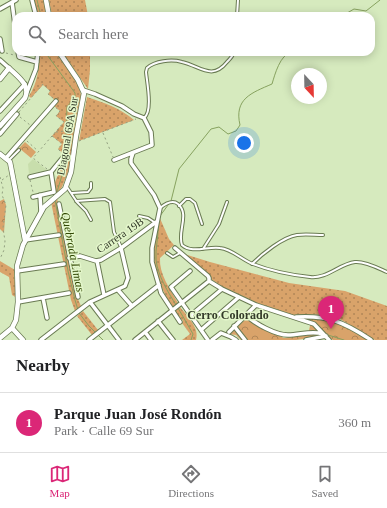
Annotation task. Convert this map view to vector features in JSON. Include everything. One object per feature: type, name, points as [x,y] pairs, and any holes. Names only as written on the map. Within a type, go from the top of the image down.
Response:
[{"type":"street","points":[[32,0],[35,12]]},
{"type":"street","points":[[46,0],[48,12]]},
{"type":"street","points":[[0,9],[14,1],[15,12]]},
{"type":"street","points":[[0,40],[2,52]]},
{"type":"street","points":[[24,56],[37,62]]},
{"type":"street","points":[[0,126],[25,98],[38,56]]},
{"type":"street","name":"Diagonal 69A Sur","points":[[25,240],[51,200],[66,186],[72,167],[84,96],[78,80],[61,56]]},
{"type":"street","points":[[0,60],[25,84],[27,92]]},
{"type":"street","points":[[0,79],[9,68]]},
{"type":"street","points":[[0,111],[25,84]]},
{"type":"street","points":[[83,90],[122,106],[134,114],[144,118],[151,132],[152,145],[114,160]]},
{"type":"street","points":[[8,159],[23,138],[56,101]]},
{"type":"street","points":[[0,134],[17,114]]},
{"type":"street","points":[[133,153],[131,159],[132,163],[154,195],[160,208],[155,222],[152,258],[161,293],[173,309],[180,322]]},
{"type":"street","points":[[0,154],[8,159],[12,171],[25,240],[20,253],[17,271],[18,302],[16,320],[12,328],[0,338]]},
{"type":"street","points":[[30,177],[51,172],[65,155]]},
{"type":"street","points":[[33,197],[54,192],[51,172]]},
{"type":"street","points":[[40,195],[42,212]]},
{"type":"street","points":[[59,204],[78,297]]},
{"type":"street","name":"Carrera 19B","points":[[70,258],[80,256],[97,261],[121,248],[155,222]]},
{"type":"street","points":[[25,240],[59,235]]},
{"type":"street","points":[[41,340],[90,302],[125,286],[128,281],[121,248]]},
{"type":"street","points":[[175,248],[208,276],[209,281],[222,289],[256,305],[314,324],[326,338]]},
{"type":"street","points":[[97,261],[104,295]]},
{"type":"street","points":[[17,271],[64,264]]},
{"type":"street","points":[[190,271],[171,287],[180,304],[191,316],[208,340]]},
{"type":"street","points":[[135,340],[209,281]]},
{"type":"street","points":[[89,340],[159,285]]},
{"type":"street","points":[[191,316],[222,289]]},
{"type":"street","points":[[118,290],[132,306]]},
{"type":"street","points":[[18,302],[69,293]]},
{"type":"street","points":[[201,330],[239,297]]},
{"type":"street","points":[[43,298],[46,318]]},
{"type":"street","points":[[90,302],[119,340]]},
{"type":"street","points":[[229,332],[256,305]]},
{"type":"street","points":[[246,315],[256,324],[284,335],[313,332],[326,338]]},
{"type":"street","points":[[293,318],[307,317],[330,319],[340,322],[371,340]]},
{"type":"street","points":[[158,321],[173,340]]},
{"type":"street","points":[[234,326],[245,340]]},
{"type":"street","points":[[12,328],[23,340]]},
{"type":"street","points":[[145,332],[151,340]]},
{"type":"street","points":[[213,340],[220,334],[229,336],[236,340]]},
{"type":"street","points":[[306,340],[326,338]]},
{"type":"lane","points":[[237,12],[238,0]]},
{"type":"lane","points":[[144,118],[148,113],[149,106],[146,72],[147,68],[158,62],[176,60],[184,62],[200,70],[217,71],[222,68],[231,56]]},
{"type":"lane","points":[[8,159],[19,150]]},
{"type":"lane","points":[[71,193],[88,192],[92,188],[91,183]]},
{"type":"lane","points":[[66,186],[86,211],[91,220]]},
{"type":"lane","points":[[179,206],[186,199],[193,200],[202,224]]},
{"type":"lane","points":[[76,200],[109,200],[114,232],[121,248]]},
{"type":"lane","points":[[160,208],[172,202],[179,206],[183,214],[180,238],[182,245],[189,249],[221,248],[252,264],[276,271],[310,277],[323,276],[356,262],[387,272]]},
{"type":"lane","points":[[203,248],[219,224],[227,202]]},
{"type":"lane","points":[[139,216],[148,218],[155,222]]},
{"type":"lane","points":[[252,264],[265,253],[290,237],[297,235],[323,235]]},
{"type":"lane","points":[[167,253],[173,258],[180,252]]},
{"type":"path","points":[[2,52],[12,53]]},
{"type":"path","points":[[33,128],[17,114],[43,84],[50,91],[48,94],[56,101]]},
{"type":"path","points":[[51,172],[33,158],[64,122],[56,116],[60,111],[53,105]]},
{"type":"path","points":[[75,143],[134,120],[144,118]]},
{"type":"path","points":[[55,132],[68,130]]},
{"type":"path","points":[[102,132],[114,160]]},
{"type":"path","points":[[52,136],[62,144],[58,149],[65,155]]},
{"type":"path","points":[[23,138],[38,152]]},
{"type":"path","points":[[2,181],[12,171]]},
{"type":"path","points":[[0,177],[6,205],[4,233],[5,246],[0,259]]},
{"type":"path","points":[[30,177],[33,197]]},
{"type":"path","points":[[0,201],[4,199]]},
{"type":"path","points":[[0,234],[4,233]]},
{"type":"shaded area","points":[[33,159],[48,170],[29,174],[28,164]]},
{"type":"green space","points":[[32,0],[44,0],[46,12],[34,12]]},
{"type":"green space","points":[[49,0],[85,0],[87,12],[51,12]]},
{"type":"green space","points":[[39,56],[58,56],[78,82],[81,95],[70,167],[62,187],[58,192],[54,192],[54,188],[56,179],[63,165],[65,155],[58,149],[62,144],[52,136],[64,122],[56,116],[60,111],[53,105],[56,101],[48,94],[50,91],[43,85],[31,98],[29,96],[34,86],[39,64]]},
{"type":"green space","points":[[65,56],[90,56],[88,89]]},
{"type":"green space","points":[[87,97],[118,109],[134,120],[79,141]]},
{"type":"green space","points":[[25,142],[36,152],[31,158],[19,148]]},
{"type":"green space","points":[[57,198],[77,297],[81,306],[75,311],[71,300],[51,202]]},
{"type":"green space","points":[[4,199],[6,205],[4,233],[0,229],[0,201]]},
{"type":"green space","points":[[159,216],[169,239],[174,245],[160,258],[163,276],[178,303],[172,307],[160,283],[154,257],[154,247]]},
{"type":"green space","points":[[181,253],[289,283],[345,291],[387,306],[387,340],[375,340],[340,319],[322,315],[293,315],[257,303],[223,287],[211,279]]},
{"type":"green space","points":[[0,261],[15,270],[14,275],[17,298],[12,295],[9,277],[0,272]]},
{"type":"green space","points":[[180,307],[195,327],[197,336],[196,340],[182,340],[190,334],[182,323],[183,321],[175,311]]},
{"type":"green space","points":[[83,311],[98,330],[92,335],[77,316]]},
{"type":"green space","points":[[298,317],[330,319],[371,340],[333,340],[329,337],[322,336],[296,340],[241,340],[236,335],[229,334],[247,318],[257,326],[284,338],[308,335],[311,321]]},
{"type":"waterway","name":"Quebrada Limas","points":[[37,0],[40,12]]},
{"type":"waterway","points":[[349,12],[354,9],[366,11],[380,0]]},
{"type":"waterway","name":"Quebrada Limas","points":[[48,56],[75,93],[75,97],[67,107],[67,159],[56,195]]},
{"type":"waterway","points":[[160,216],[171,201],[179,169],[211,129],[219,127],[228,134],[236,131],[240,125],[239,116],[242,103],[251,94],[272,84],[276,70],[285,56]]},
{"type":"waterway","name":"Quebrada Limas","points":[[55,200],[68,271],[78,310]]},
{"type":"waterway","points":[[158,225],[156,256],[157,266],[164,284],[176,305]]},
{"type":"waterway","points":[[178,308],[193,334],[191,340]]},
{"type":"waterway","name":"Quebrada Limas","points":[[79,313],[103,340]]},
{"type":"waterway","points":[[328,335],[344,340]]},
{"type":"place","name":"Parque Juan José Rondón","points":[[331,329]]},
{"type":"district","name":"Cerro Colorado","points":[[228,315]]}]
